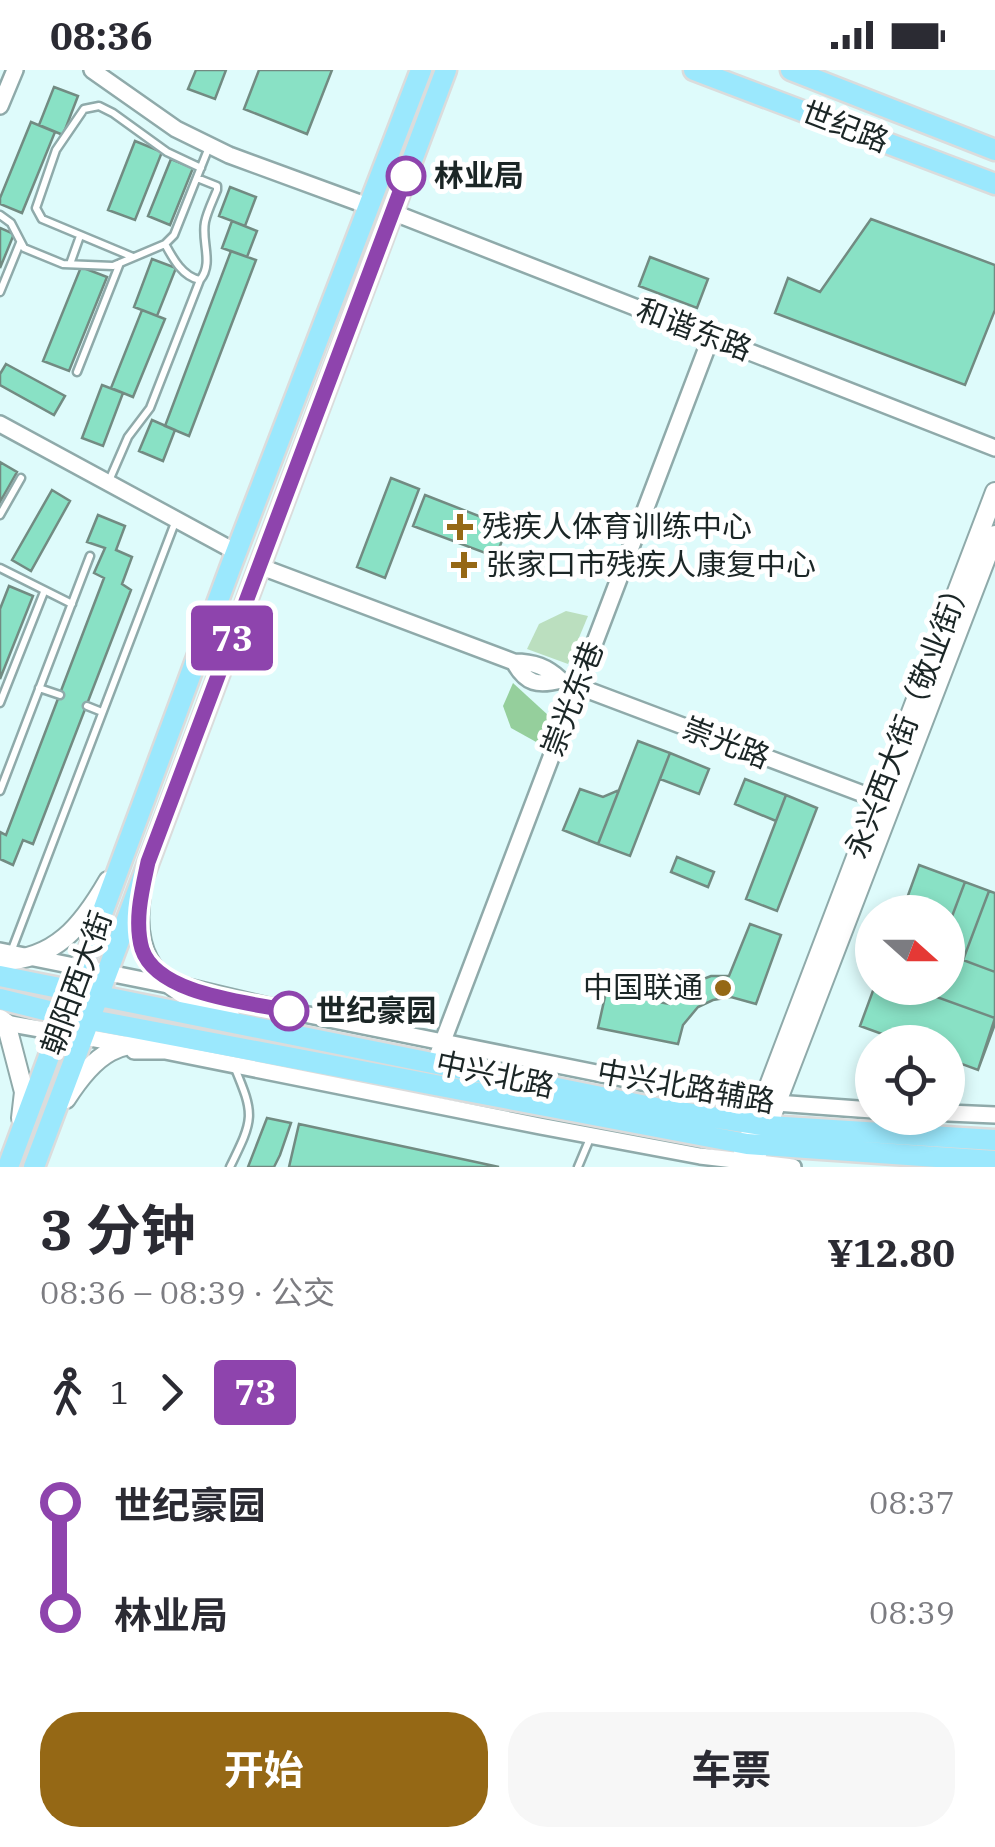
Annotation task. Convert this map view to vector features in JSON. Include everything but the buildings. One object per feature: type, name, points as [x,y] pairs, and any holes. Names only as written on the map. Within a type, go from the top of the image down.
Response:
[{"type":"main road","name":"朝阳西大街","points":[[8,1167],[236,552],[421,70]]},
{"type":"main road","name":"朝阳西大街","points":[[34,1167],[446,70]]},
{"type":"main road","name":"世纪路","points":[[694,70],[995,184]]},
{"type":"main road","name":"世纪路","points":[[791,70],[995,150]]},
{"type":"main road","name":"永兴西大街（敬业街）","points":[[752,1150],[884,802],[995,492]]},
{"type":"main road","name":"永兴西大街（敬业街）","points":[[884,802],[995,535]]},
{"type":"main road","points":[[3,955],[34,958],[66,938],[83,920],[126,850]]},
{"type":"main road","points":[[148,862],[139,912],[143,952],[166,985],[253,1026]]},
{"type":"main road","name":"中兴北路","points":[[0,976],[662,1109],[752,1150],[995,1140]]},
{"type":"main road","name":"中兴北路","points":[[0,999],[62,1024],[752,1150],[995,1161]]},
{"type":"main road","points":[[2,1021],[24,1092],[20,1136]]},
{"type":"main road","points":[[44,1139],[66,1098],[96,1058],[127,1045],[154,1041],[240,1057]]},
{"type":"street","points":[[0,106],[15,70]]},
{"type":"street","points":[[92,70],[176,129],[210,146],[368,206]]},
{"type":"street","name":"和谐东路","points":[[392,212],[995,448]]},
{"type":"street","name":"崇光东巷","points":[[435,1062],[712,337]]},
{"type":"street","points":[[0,424],[236,552]]},
{"type":"street","name":"崇光路","points":[[259,566],[514,662],[530,662],[550,670],[561,680],[884,802]]},
{"type":"street","points":[[34,958],[193,990]]},
{"type":"street","name":"中兴北路辅路","points":[[154,968],[193,990],[662,1086],[770,1102],[855,1109]]},
{"type":"street","points":[[2,1021],[62,1024]]},
{"type":"street","points":[[86,1028],[127,1045],[165,1051]]},
{"type":"street","name":"中兴北路辅路","points":[[96,1058],[143,1050],[240,1057],[592,1136],[752,1150],[793,1167]]},
{"type":"street","points":[[965,1114],[995,1115]]},
{"type":"lane","points":[[133,257],[42,220],[36,208],[56,150],[84,109],[99,106],[113,113],[167,152],[201,168]]},
{"type":"lane","points":[[0,215],[32,253],[96,267],[120,263],[164,244],[174,235],[210,146]]},
{"type":"lane","points":[[108,483],[128,438],[150,408],[205,274],[204,224],[217,190],[197,178]]},
{"type":"lane","points":[[70,264],[80,236]]},
{"type":"lane","points":[[0,292],[20,243]]},
{"type":"lane","points":[[164,244],[190,278],[200,280]]},
{"type":"lane","points":[[77,372],[120,263]]},
{"type":"lane","points":[[0,516],[22,478]]},
{"type":"lane","points":[[3,955],[176,520]]},
{"type":"lane","points":[[0,791],[90,556]]},
{"type":"lane","points":[[0,568],[72,604]]},
{"type":"lane","points":[[0,703],[44,592]]},
{"type":"lane","points":[[40,688],[60,695]]},
{"type":"lane","points":[[86,706],[102,712]]},
{"type":"lane","points":[[230,1167],[242,1142],[251,1106],[240,1057]]},
{"type":"lane","points":[[578,1167],[592,1136]]},
{"type":"green space","points":[[566,611],[588,616],[568,664],[527,649],[539,624]]},
{"type":"green space","points":[[513,683],[549,716],[538,743],[511,728],[503,706]]},
{"type":"bus line","name":"73","points":[[289,1011],[193,990],[170,980],[154,968],[143,952],[139,912],[148,862],[406,176]]},
{"type":"place","name":"林业局","points":[[406,176]]},
{"type":"place","name":"残疾人体育训练中心","points":[[460,527]]},
{"type":"place","name":"张家口市残疾人康复中心","points":[[464,565]]},
{"type":"place","name":"中国联通","points":[[723,988]]},
{"type":"place","name":"世纪豪园","points":[[289,1011]]}]
